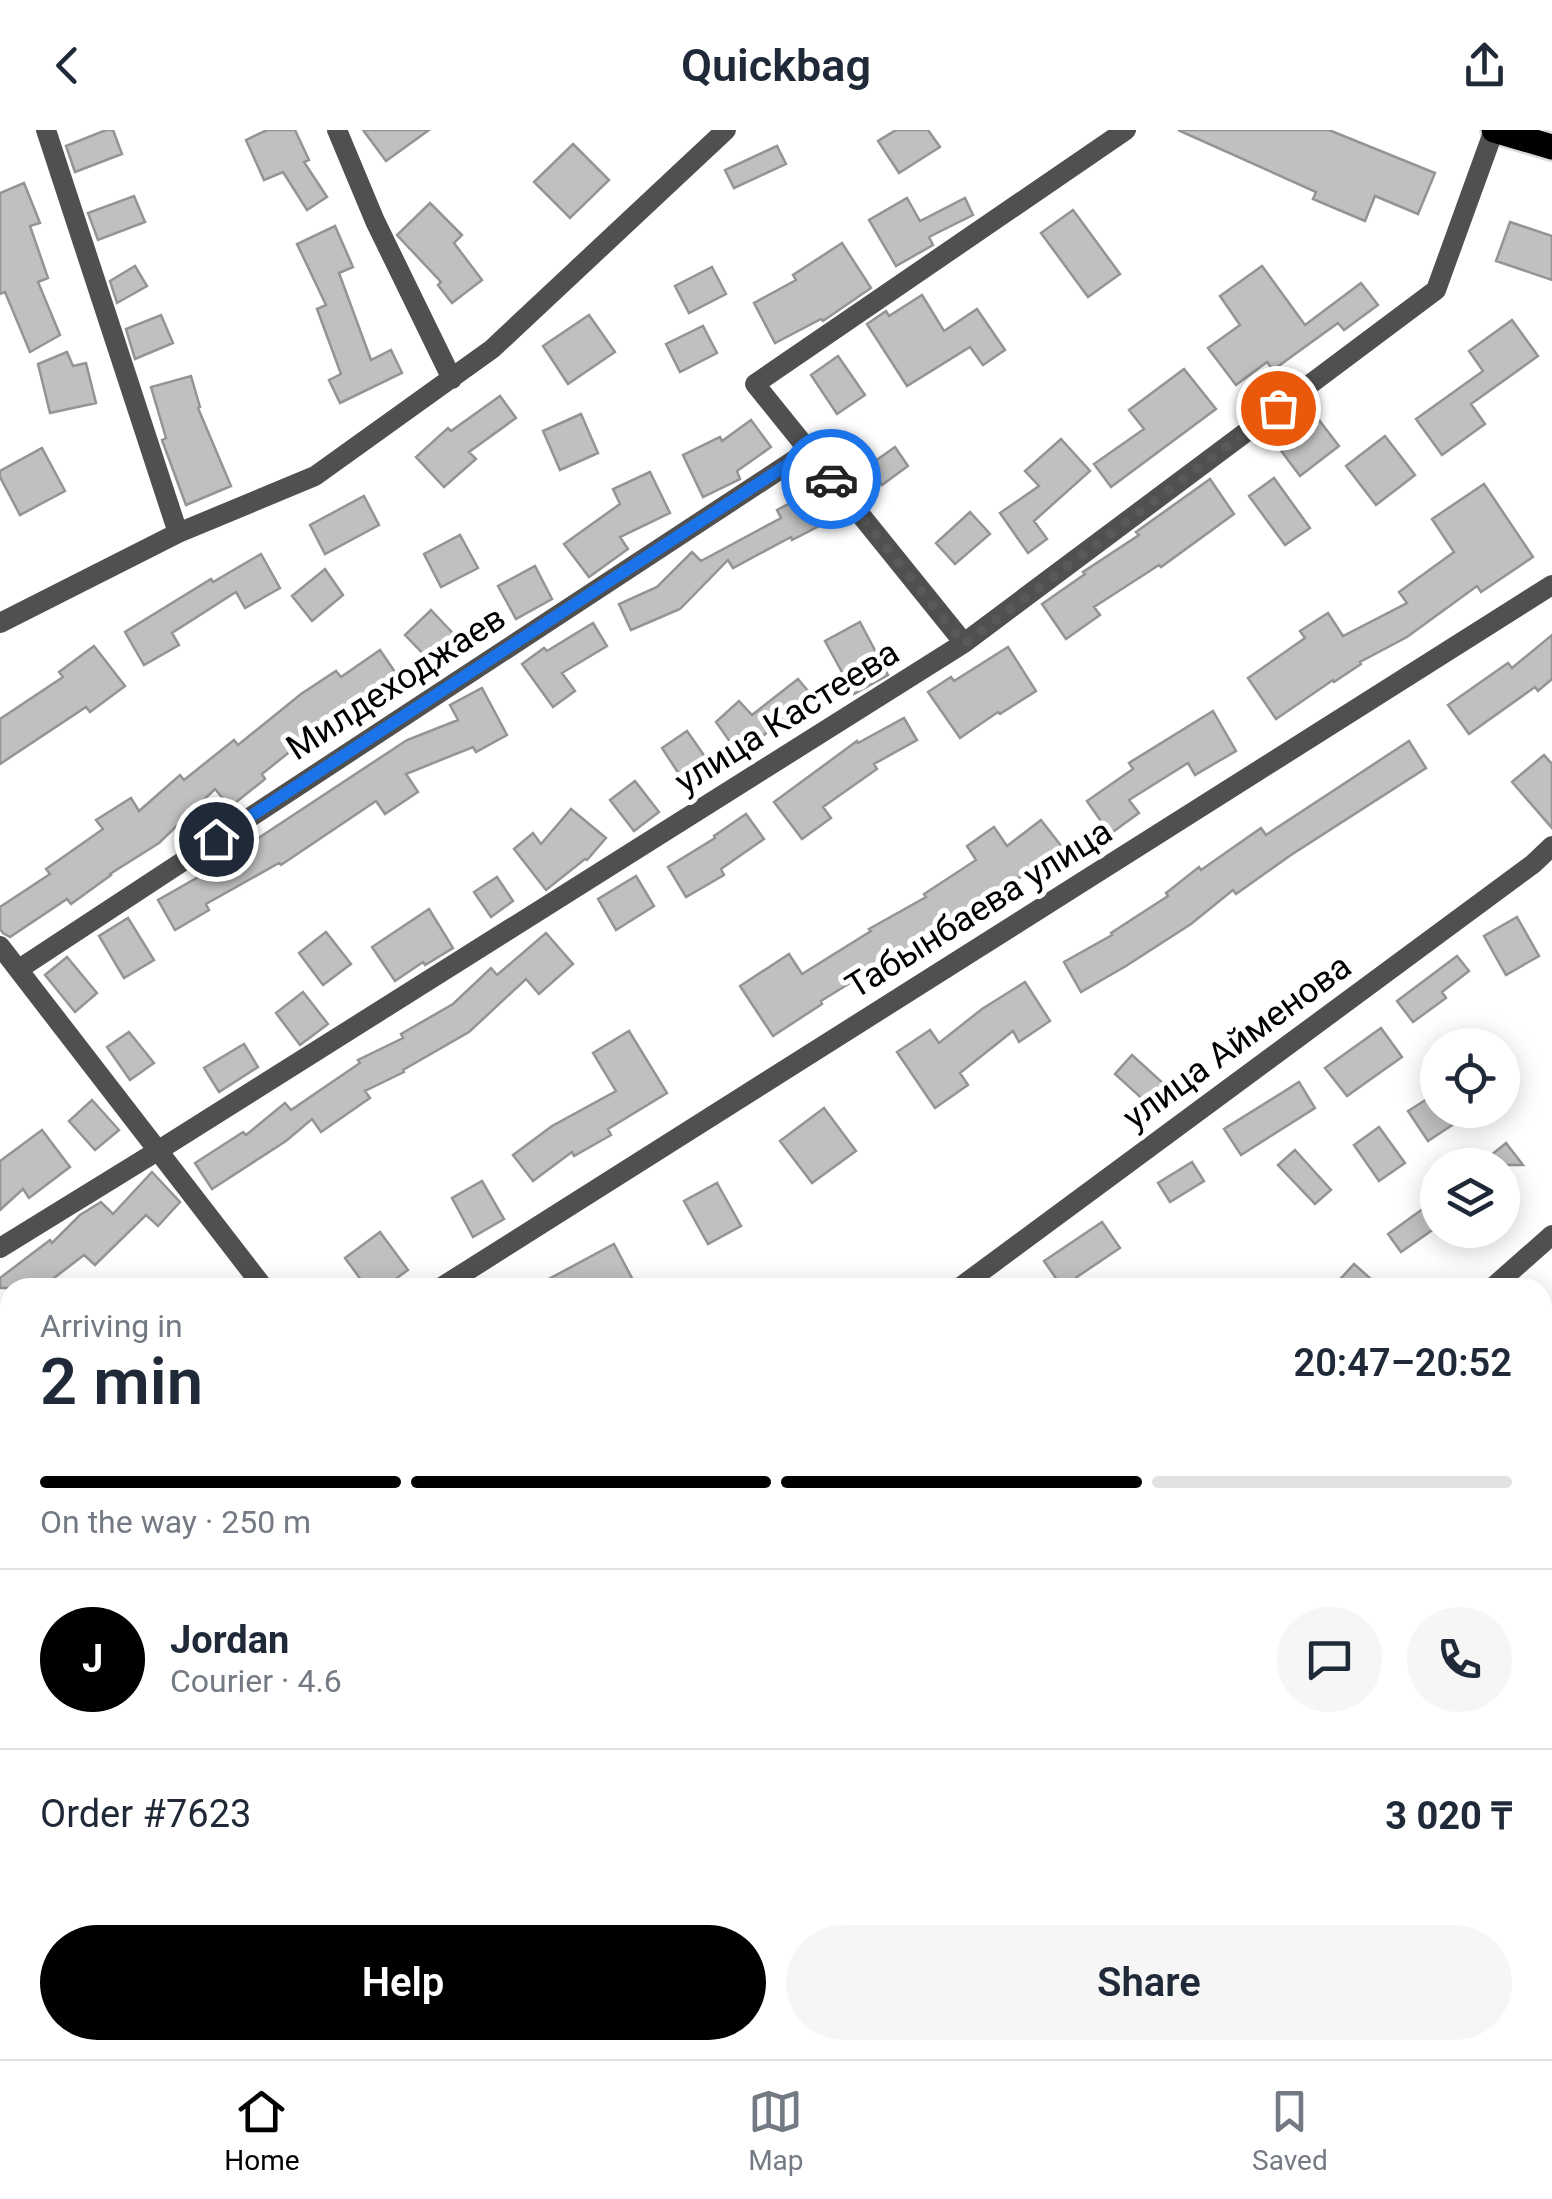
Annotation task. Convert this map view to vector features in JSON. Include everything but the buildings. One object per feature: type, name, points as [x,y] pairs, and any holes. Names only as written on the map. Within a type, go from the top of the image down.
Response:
[{"type":"main road","points":[[1494,130],[1552,147]]},
{"type":"street","points":[[46,130],[178,533]]},
{"type":"street","points":[[336,130],[375,222],[452,379]]},
{"type":"street","points":[[0,623],[178,533],[315,476],[492,349],[726,130]]},
{"type":"street","points":[[964,644],[755,384],[1126,130]]},
{"type":"street","name":"улица Кастеева","points":[[0,1248],[964,644],[1436,290],[1494,130]]},
{"type":"street","name":"Милдеходжаев","points":[[19,969],[808,451]]},
{"type":"street","name":"Табынбаева улица","points":[[456,1278],[1552,585]]},
{"type":"street","name":"улица Айменова","points":[[973,1278],[1552,846]]},
{"type":"street","points":[[0,946],[256,1278]]},
{"type":"street","points":[[1503,1278],[1552,1235]]},
{"type":"way so far","points":[[831,479],[964,644],[1278,408]]},
{"type":"route","points":[[216,839],[808,451],[831,479]]}]
